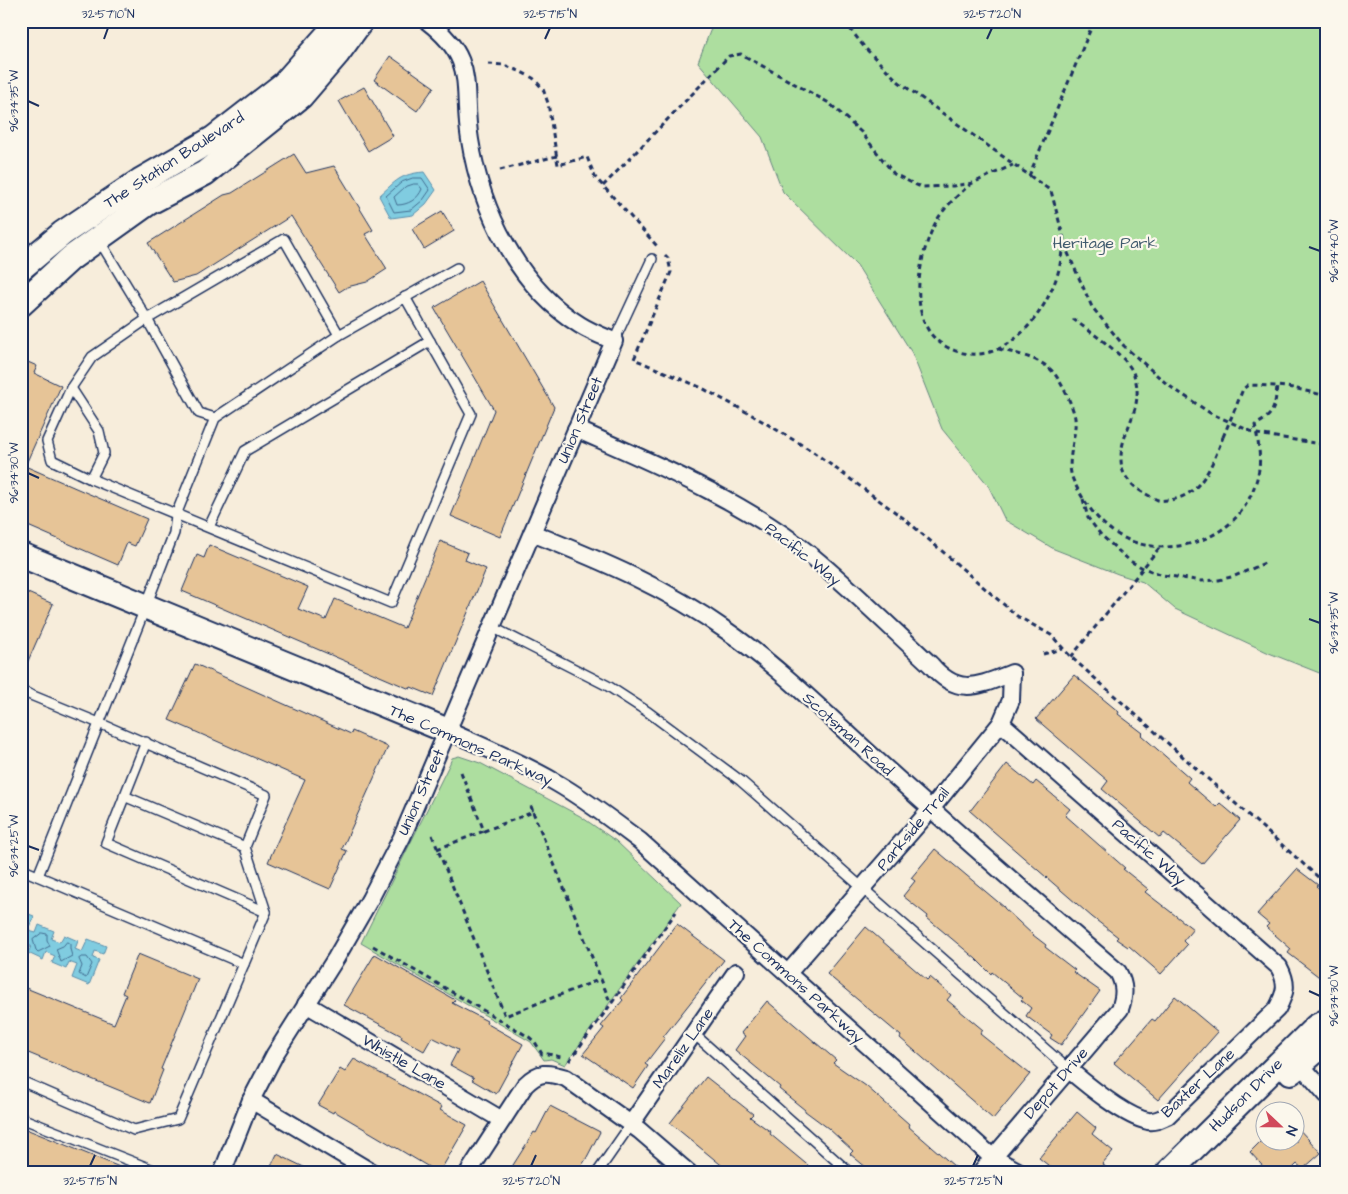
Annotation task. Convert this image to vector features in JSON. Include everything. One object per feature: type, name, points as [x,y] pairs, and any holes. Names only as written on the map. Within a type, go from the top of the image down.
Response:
[{"type":"street","name":"The Station Boulevard","points":[[21,304],[71,258],[92,229],[140,181],[213,139],[284,84],[340,21]]},
{"type":"street","name":"The Station Boulevard","points":[[21,268],[63,233],[92,229],[148,203],[205,173],[301,96],[337,54],[361,21]]},
{"type":"street","points":[[427,21],[441,32],[462,61],[466,76],[470,138],[474,161],[490,211],[502,237],[530,281],[557,308],[579,325],[614,341]]},
{"type":"street","name":"Union Street","points":[[222,1173],[251,1100],[275,1054],[336,958],[370,899],[402,837],[614,341]]},
{"type":"street","name":"Pacific Way","points":[[576,429],[660,466],[707,490],[784,536],[813,557],[939,674],[958,686],[976,686],[1012,673]]},
{"type":"street","name":"Scotsman Road","points":[[532,533],[646,581],[726,631],[763,658],[930,809],[1118,972],[1124,989]]},
{"type":"street","name":"The Commons Parkway","points":[[21,556],[448,731],[555,782],[596,809],[654,853],[992,1157],[1005,1173]]},
{"type":"street","name":"Parkside Trail","points":[[788,973],[930,809],[1001,723],[1011,700],[1012,673]]},
{"type":"street","name":"Pacific Way","points":[[1001,723],[1279,966],[1286,988]]},
{"type":"street","name":"Mareliz Lane","points":[[630,1124],[736,972]]},
{"type":"street","name":"Baxter Lane","points":[[1068,1069],[1086,1084],[1127,1112],[1148,1121],[1157,1121],[1167,1116],[1277,1009],[1286,988]]},
{"type":"street","name":"Depot Drive","points":[[980,1173],[1120,1009],[1124,989]]},
{"type":"street","name":"Whistle Lane","points":[[306,1004],[502,1120]]},
{"type":"street","name":"Hudson Drive","points":[[1168,1173],[1326,1029]]},
{"type":"street","points":[[1295,1058],[1327,1095]]},
{"type":"street","name":"Hudson Drive","points":[[1188,1173],[1252,1107],[1295,1058]]},
{"type":"street","points":[[468,1173],[524,1085],[533,1077],[543,1074],[553,1074],[566,1078],[630,1124],[689,1173]]},
{"type":"street","points":[[251,1100],[353,1168],[373,1173]]},
{"type":"street","name":"The Commons Parkway","points":[[992,1157],[1022,1173]]},
{"type":"lane","points":[[92,229],[147,319],[199,413],[215,418]]},
{"type":"lane","points":[[339,335],[284,239],[147,319],[92,357],[70,388],[48,442],[52,460],[91,479],[176,515],[391,603],[471,414],[405,297]]},
{"type":"lane","points":[[614,341],[652,259]]},
{"type":"lane","points":[[38,876],[146,606],[174,533],[176,515],[215,418],[339,335],[457,268]]},
{"type":"lane","points":[[209,528],[245,451],[430,341]]},
{"type":"lane","points":[[70,388],[99,431],[104,454],[91,479]]},
{"type":"lane","points":[[492,627],[608,686],[648,712],[741,781],[1068,1069]]},
{"type":"lane","points":[[21,691],[146,742],[266,795],[245,847],[266,912],[178,1119],[134,1130],[21,1081]]},
{"type":"lane","points":[[146,742],[106,843],[266,912]]},
{"type":"lane","points":[[124,796],[245,847]]},
{"type":"lane","points":[[21,869],[244,964]]},
{"type":"lane","points":[[693,1033],[850,1173]]},
{"type":"lane","points":[[21,1118],[161,1173]]},
{"type":"lane","points":[[597,1173],[630,1124]]},
{"type":"path","points":[[844,21],[865,48],[899,82],[1051,191],[1067,251],[1092,307],[1124,346],[1168,385],[1210,413],[1257,434],[1327,445]]},
{"type":"path","points":[[1029,176],[1094,21]]},
{"type":"path","points":[[603,186],[729,56],[741,54],[828,103],[861,132],[894,174],[921,187],[934,188],[972,183]]},
{"type":"path","points":[[488,64],[504,66],[533,78],[543,89],[548,104],[558,165],[587,157],[595,177],[668,258],[671,272],[634,359],[702,388],[812,450],[906,520],[1017,616],[1051,635],[1071,657],[1327,885]]},
{"type":"path","points":[[500,170],[557,156]]},
{"type":"path","points":[[1014,165],[972,183],[958,194],[936,221],[925,247],[919,270],[919,304],[924,320],[932,335],[944,346],[958,352],[976,355],[1005,347],[1026,329],[1046,300],[1057,277],[1064,237]]},
{"type":"path","points":[[1073,319],[1128,362],[1135,376],[1137,391],[1136,408],[1121,447],[1122,469],[1128,480],[1140,491],[1159,501],[1176,499],[1192,492],[1205,476],[1243,388],[1248,385],[1277,386],[1327,396]]},
{"type":"path","points":[[999,349],[1036,361],[1054,373],[1066,393],[1075,417],[1070,459],[1073,480],[1094,515],[1111,530],[1131,542],[1160,546],[1187,545],[1219,533],[1247,504],[1258,482],[1260,463],[1255,425],[1264,421],[1275,408],[1277,386]]},
{"type":"path","points":[[1083,496],[1088,518],[1101,535],[1130,561],[1143,568],[1163,575],[1202,581],[1235,576],[1265,563]]},
{"type":"path","points":[[1071,657],[1160,546]]},
{"type":"path","points":[[1043,654],[1064,649]]},
{"type":"path","points":[[461,772],[484,831]]},
{"type":"path","points":[[530,806],[611,1004]]},
{"type":"path","points":[[437,849],[533,812]]},
{"type":"path","points":[[432,835],[508,1025]]},
{"type":"path","points":[[373,946],[530,1037],[542,1054],[570,1061],[676,912]]},
{"type":"path","points":[[505,1016],[600,978]]},
{"type":"green space","name":"Heritage Park","points":[[714,21],[1327,21],[1327,676],[1269,653],[1175,609],[1143,582],[1054,549],[1005,520],[988,485],[942,429],[912,353],[857,265],[783,192],[762,137],[698,62]]},
{"type":"green space","points":[[459,756],[480,763],[580,816],[616,841],[681,903],[565,1065],[551,1059],[544,1060],[531,1042],[361,943],[452,758]]},
{"type":"water","points":[[424,172],[436,190],[426,204],[413,215],[391,218],[379,196],[394,182],[409,174]]},
{"type":"water","points":[[21,911],[34,916],[29,931],[36,933],[39,925],[54,931],[51,939],[60,942],[64,935],[78,941],[75,949],[82,952],[88,939],[106,946],[103,954],[95,951],[93,958],[99,960],[89,985],[72,978],[77,965],[69,962],[66,969],[52,963],[55,956],[46,952],[43,960],[28,953],[31,946],[23,943],[21,948]]},
{"type":"building","points":[[390,56],[434,87],[417,111],[374,80]]},
{"type":"building","points":[[364,87],[393,136],[368,151],[339,101]]},
{"type":"building","points":[[294,154],[306,173],[334,166],[373,230],[365,234],[387,269],[367,282],[347,287],[339,292],[291,216],[196,276],[173,282],[148,243]]},
{"type":"building","points":[[442,211],[454,231],[424,249],[412,229]]},
{"type":"building","points":[[480,281],[554,407],[500,537],[451,516],[494,410],[434,308]]},
{"type":"building","points":[[21,359],[37,366],[34,373],[61,386],[25,466],[147,519],[135,546],[127,543],[118,565],[21,523]]},
{"type":"building","points":[[440,541],[468,553],[465,560],[486,569],[433,696],[411,687],[410,689],[182,591],[197,555],[204,558],[209,545],[308,587],[298,609],[326,620],[335,599],[404,628]]},
{"type":"building","points":[[21,590],[53,604],[21,677]]},
{"type":"building","points":[[195,664],[351,734],[352,731],[388,747],[342,849],[347,851],[330,889],[268,862],[305,780],[169,720]]},
{"type":"building","points":[[1074,675],[1119,712],[1118,714],[1143,733],[1141,735],[1190,778],[1187,782],[1216,807],[1220,803],[1240,820],[1202,864],[1164,833],[1160,838],[1102,789],[1108,781],[1036,719]]},
{"type":"building","points":[[1007,764],[1033,785],[1036,781],[1070,809],[1065,815],[1125,868],[1123,869],[1148,889],[1145,892],[1193,929],[1183,941],[1187,945],[1161,974],[1129,946],[1116,939],[1118,937],[1092,917],[970,811]]},
{"type":"building","points":[[935,849],[1004,907],[1046,945],[1045,947],[1075,970],[1073,972],[1100,991],[1061,1045],[1050,1038],[1052,1035],[1026,1016],[1031,1008],[1021,1000],[1023,998],[992,972],[991,974],[927,918],[928,916],[903,896],[915,881],[911,878]]},
{"type":"building","points":[[1297,869],[1318,885],[1316,886],[1327,895],[1327,983],[1288,953],[1291,949],[1266,927],[1269,924],[1257,914]]},
{"type":"building","points":[[677,924],[724,960],[663,1037],[665,1038],[645,1064],[648,1066],[633,1088],[583,1054],[604,1028],[601,1026],[623,1000],[621,998]]},
{"type":"building","points":[[866,927],[927,980],[930,977],[951,995],[947,1000],[983,1030],[980,1034],[1030,1074],[993,1119],[900,1038],[901,1036],[827,974]]},
{"type":"building","points":[[138,954],[198,979],[161,1069],[163,1070],[150,1103],[21,1050],[21,986],[114,1024],[126,995],[122,993]]},
{"type":"building","points":[[375,954],[455,1000],[452,1003],[487,1021],[486,1023],[523,1044],[496,1094],[472,1080],[474,1078],[450,1065],[458,1050],[432,1037],[424,1051],[401,1038],[402,1036],[344,1005]]},
{"type":"building","points":[[1175,996],[1218,1032],[1158,1100],[1114,1063],[1152,1019],[1155,1021]]},
{"type":"building","points":[[767,1001],[836,1060],[833,1063],[866,1086],[962,1173],[873,1173],[850,1154],[853,1151],[828,1128],[805,1111],[779,1089],[780,1087],[735,1050],[745,1036],[741,1033]]},
{"type":"building","points":[[354,1059],[442,1107],[440,1110],[467,1125],[439,1173],[334,1111],[333,1113],[318,1105],[340,1069],[345,1072]]},
{"type":"building","points":[[706,1077],[753,1114],[750,1117],[771,1132],[770,1134],[817,1173],[731,1173],[670,1123]]},
{"type":"building","points":[[550,1106],[600,1132],[586,1159],[577,1173],[508,1173],[534,1132],[536,1133]]},
{"type":"building","points":[[1077,1112],[1096,1128],[1092,1134],[1113,1151],[1102,1164],[1113,1173],[1058,1173],[1039,1158]]},
{"type":"building","points":[[21,1127],[132,1172],[132,1173],[21,1173]]},
{"type":"building","points":[[1306,1137],[1321,1153],[1303,1169],[1297,1164],[1288,1173],[1269,1173],[1250,1152],[1256,1146],[1256,1152],[1306,1152]]},
{"type":"building","points":[[277,1154],[316,1173],[268,1173]]}]
